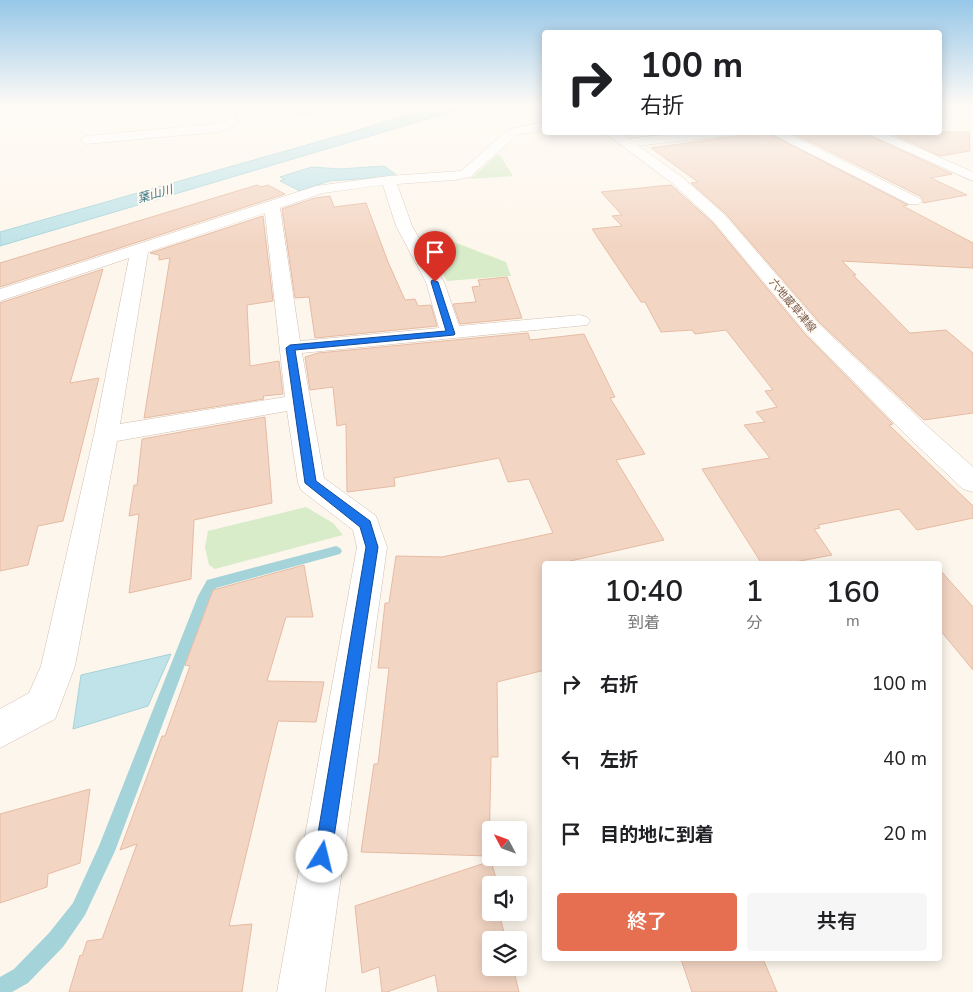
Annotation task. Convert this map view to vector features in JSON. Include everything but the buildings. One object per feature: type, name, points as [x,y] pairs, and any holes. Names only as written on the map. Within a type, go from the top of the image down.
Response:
[{"type":"street","points":[[0,295],[321,189],[389,180],[465,174],[490,152]]},
{"type":"street","name":"六地蔵草津線","points":[[639,152],[676,180],[719,218],[812,328],[917,432],[973,482]]},
{"type":"street","points":[[815,152],[914,201]]},
{"type":"street","points":[[916,152],[973,177]]},
{"type":"street","points":[[389,180],[404,226],[435,282],[451,334]]},
{"type":"street","points":[[272,205],[297,402],[311,483],[366,524],[372,547],[301,992]]},
{"type":"street","points":[[0,729],[42,706],[58,666],[106,435],[140,248]]},
{"type":"street","points":[[290,348],[580,321]]},
{"type":"street","points":[[106,435],[297,402]]},
{"type":"green space","points":[[497,155],[500,155],[513,176],[470,179]]},
{"type":"green space","points":[[438,236],[506,262],[511,276],[447,281],[422,238]]},
{"type":"green space","points":[[306,507],[333,523],[343,535],[215,569],[209,565],[205,547],[208,531]]},
{"type":"water","name":"葉山川","points":[[281,152],[315,152],[0,246],[0,232]]},
{"type":"water","points":[[384,166],[398,176],[329,181],[300,191],[280,181],[285,179],[280,177],[312,167],[340,169]]},
{"type":"water","points":[[171,654],[148,706],[73,729],[81,675]]},
{"type":"waterway","points":[[0,988],[21,976],[56,940],[79,909],[106,851],[204,596],[212,584],[336,551]]},
{"type":"route","points":[[322,857],[372,547],[366,524],[311,483],[290,348],[451,334],[435,282]]}]
